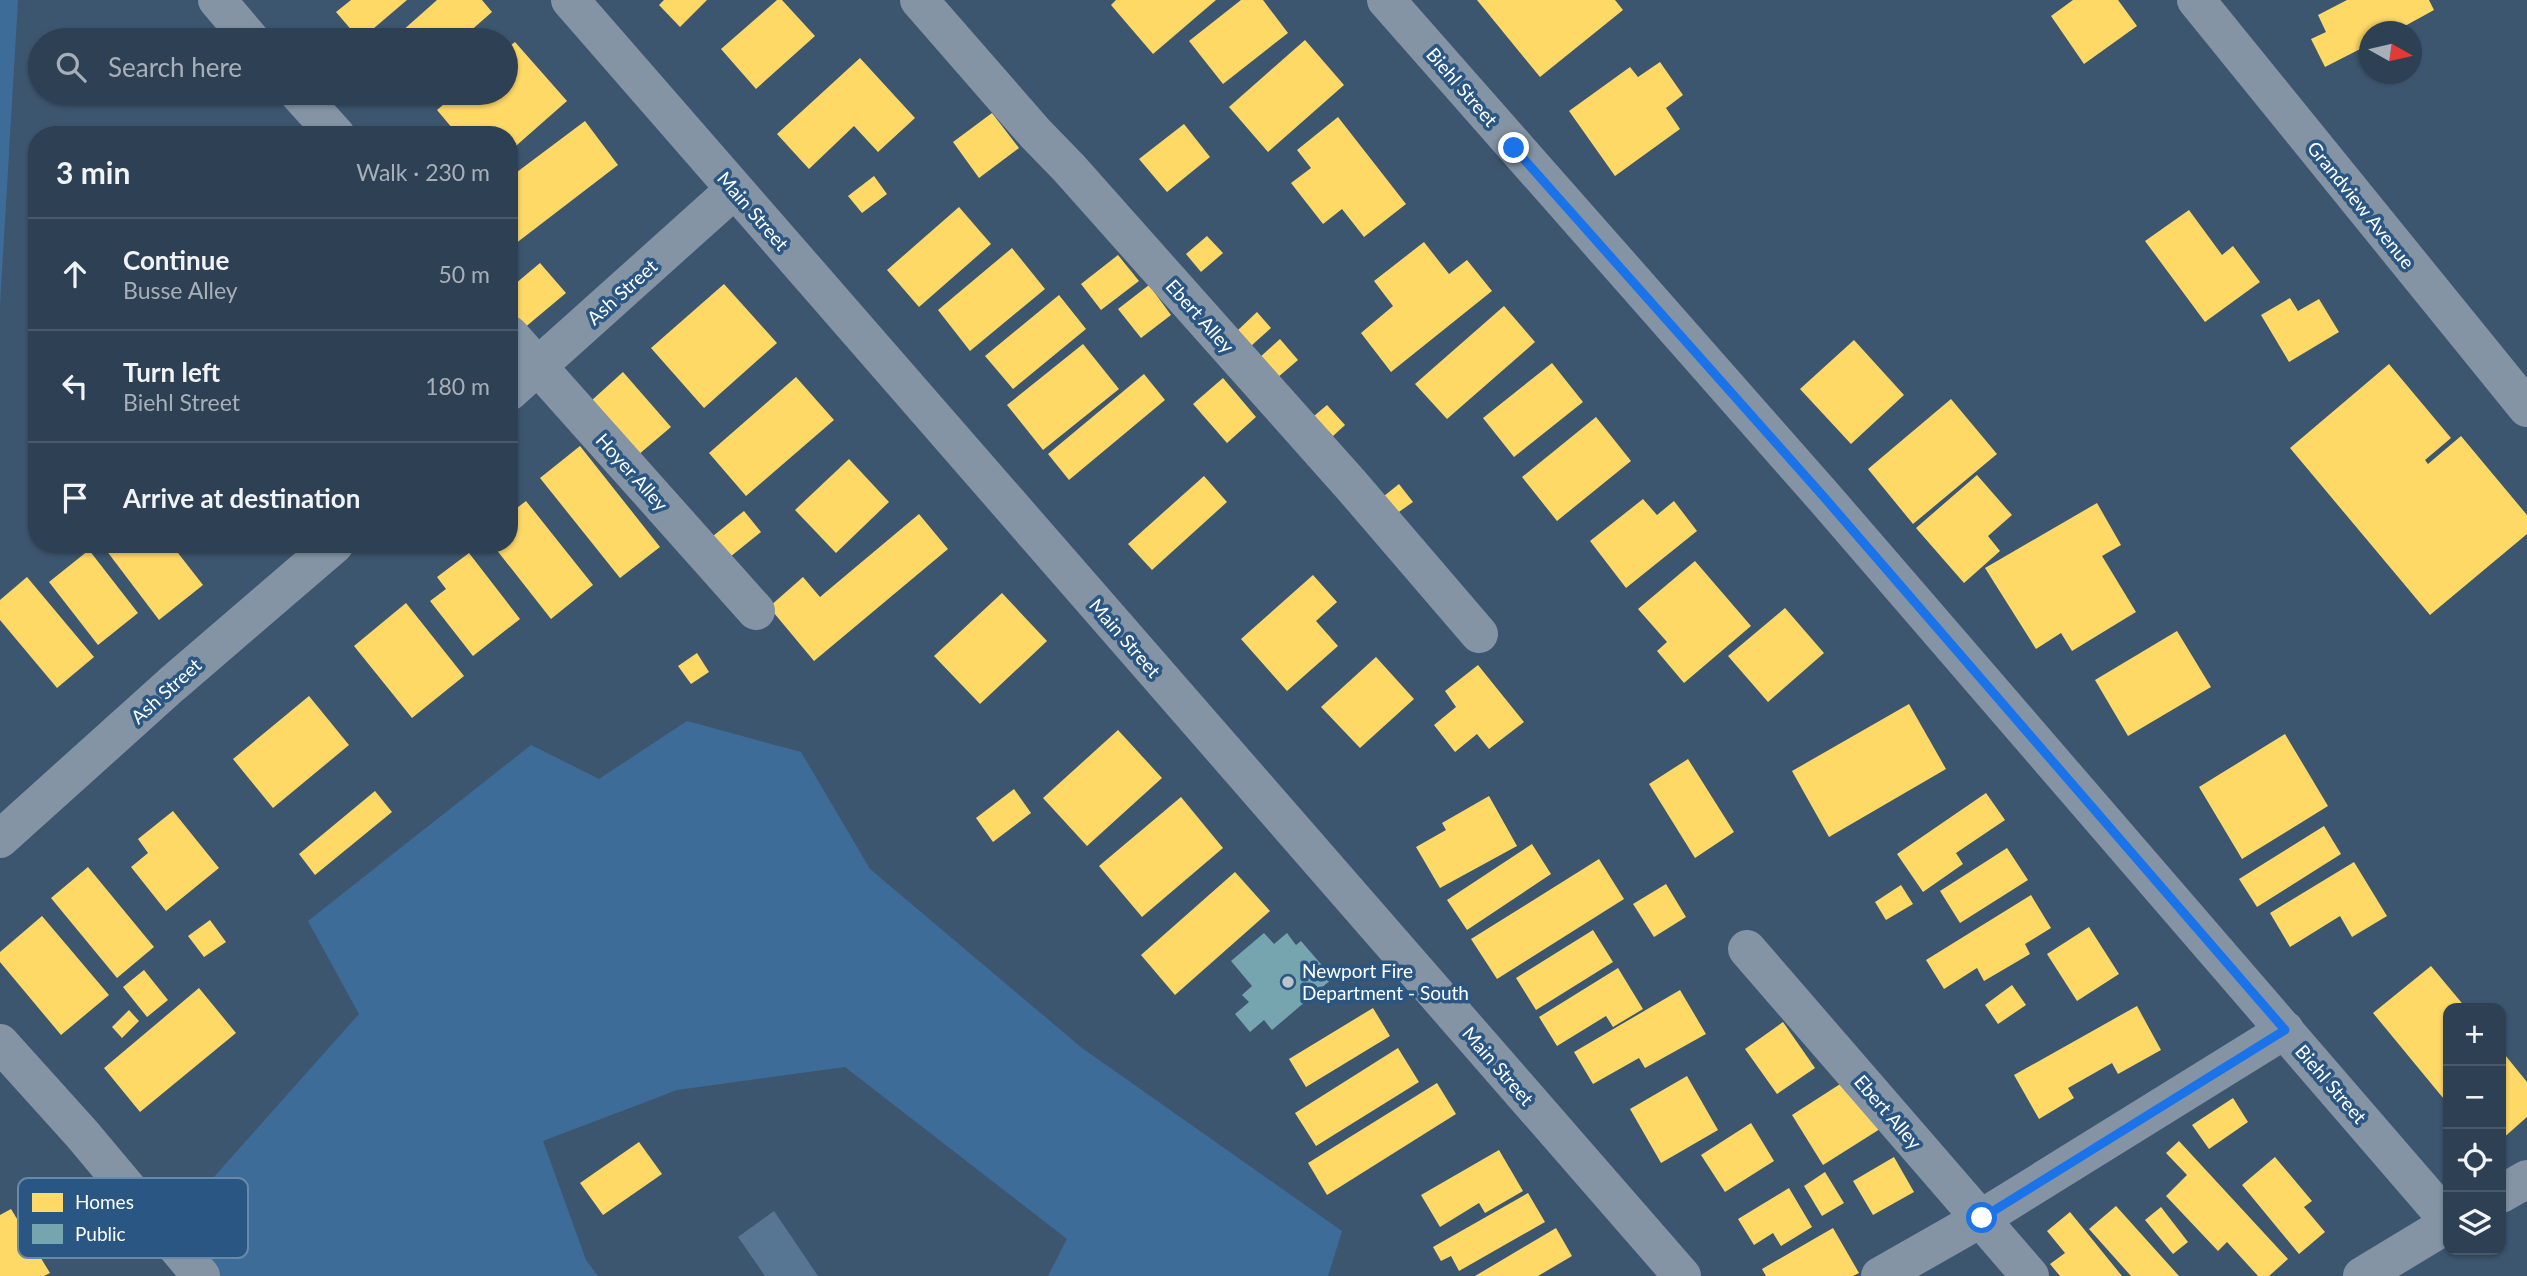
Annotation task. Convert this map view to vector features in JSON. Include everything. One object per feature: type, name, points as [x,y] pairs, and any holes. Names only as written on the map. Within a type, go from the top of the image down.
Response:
[{"type":"street","points":[[217,0],[241,28]]},
{"type":"street","name":"Main Street","points":[[570,0],[1682,1276]]},
{"type":"street","name":"Ebert Alley","points":[[919,0],[1352,486],[1479,634]]},
{"type":"street","name":"Biehl Street","points":[[1385,0],[1823,496],[2443,1216]]},
{"type":"street","name":"Grandview Avenue","points":[[2196,0],[2527,408]]},
{"type":"street","points":[[309,105],[329,126]]},
{"type":"street","name":"Ash Street","points":[[518,384],[734,190]]},
{"type":"street","name":"Hoyer Alley","points":[[518,344],[755,611]]},
{"type":"street","name":"Ash Street","points":[[0,839],[171,685],[325,553]]},
{"type":"street","name":"Ebert Alley","points":[[1747,949],[2030,1276]]},
{"type":"street","points":[[1880,1276],[1982,1218],[2285,1030]]},
{"type":"street","points":[[0,1043],[119,1178]]},
{"type":"street","points":[[2504,1192],[2527,1179]]},
{"type":"street","points":[[2362,1276],[2443,1225]]},
{"type":"street","points":[[186,1258],[201,1276]]},
{"type":"shaded area","points":[[0,0],[18,0],[0,305]]},
{"type":"shaded area","points":[[687,721],[801,752],[870,869],[1082,1048],[1342,1231],[1328,1276],[1048,1276],[1067,1239],[845,1067],[677,1090],[543,1141],[586,1260],[598,1276],[201,1276],[186,1258],[248,1258],[248,1178],[213,1178],[359,1014],[308,921],[531,745],[599,779]]},
{"type":"shaded area","points":[[774,1211],[818,1276],[765,1276],[738,1237]]},
{"type":"building: Homes","points":[[351,0],[407,0],[374,28],[350,28],[336,12]]},
{"type":"building: Homes","points":[[437,0],[482,0],[492,12],[474,28],[406,28]]},
{"type":"building: Homes","points":[[664,0],[707,0],[680,27],[659,5]]},
{"type":"building: Homes","points":[[777,0],[782,0],[815,36],[756,89],[721,49]]},
{"type":"building: Homes","points":[[1116,0],[1216,0],[1153,54],[1111,5]]},
{"type":"building: Homes","points":[[1241,0],[1263,0],[1288,33],[1223,84],[1189,41]]},
{"type":"building: Homes","points":[[1477,0],[1615,0],[1623,10],[1540,77]]},
{"type":"building: Homes","points":[[2073,0],[2118,0],[2137,26],[2084,64],[2051,16]]},
{"type":"building: Homes","points":[[2347,0],[2429,0],[2434,10],[2414,21],[2359,21],[2359,50],[2325,67],[2311,39],[2326,32],[2318,15]]},
{"type":"building: Homes","points":[[1305,40],[1344,85],[1268,152],[1229,107]]},
{"type":"building: Homes","points":[[518,45],[567,101],[518,144],[518,126],[450,126],[437,110],[443,105],[518,105]]},
{"type":"building: Homes","points":[[860,58],[915,118],[878,152],[854,126],[809,169],[777,134]]},
{"type":"building: Homes","points":[[1660,62],[1683,95],[1666,108],[1680,129],[1615,176],[1569,111],[1630,67],[1638,77]]},
{"type":"building: Homes","points":[[992,113],[1019,148],[979,178],[953,142]]},
{"type":"building: Homes","points":[[1338,117],[1406,204],[1364,237],[1342,209],[1323,224],[1291,183],[1311,168],[1297,150]]},
{"type":"building: Homes","points":[[585,121],[618,165],[518,242],[518,171]]},
{"type":"building: Homes","points":[[1184,124],[1210,157],[1167,192],[1139,159]]},
{"type":"building: Homes","points":[[874,176],[887,194],[862,213],[848,196]]},
{"type":"building: Homes","points":[[959,207],[991,244],[919,307],[887,270]]},
{"type":"building: Homes","points":[[2189,210],[2222,255],[2233,246],[2260,282],[2205,322],[2145,241]]},
{"type":"building: Homes","points":[[1207,236],[1223,253],[1201,272],[1186,254]]},
{"type":"building: Homes","points":[[1424,242],[1449,274],[1467,260],[1492,291],[1391,372],[1361,333],[1393,306],[1374,281]]},
{"type":"building: Homes","points":[[1012,248],[1045,289],[970,351],[938,310]]},
{"type":"building: Homes","points":[[1118,255],[1139,281],[1101,310],[1081,284]]},
{"type":"building: Homes","points":[[540,263],[566,293],[523,329],[518,323],[518,281]]},
{"type":"building: Homes","points":[[724,284],[777,343],[704,408],[651,348]]},
{"type":"building: Homes","points":[[1149,285],[1171,315],[1141,338],[1118,309]]},
{"type":"building: Homes","points":[[1059,295],[1086,329],[1013,389],[985,356]]},
{"type":"building: Homes","points":[[2290,298],[2298,311],[2319,299],[2339,332],[2289,362],[2261,315]]},
{"type":"building: Homes","points":[[1504,306],[1535,342],[1447,419],[1415,384]]},
{"type":"building: Homes","points":[[1257,312],[1271,328],[1251,346],[1238,330]]},
{"type":"building: Homes","points":[[1280,339],[1298,360],[1277,378],[1259,358]]},
{"type":"building: Homes","points":[[1854,340],[1904,395],[1851,444],[1800,389]]},
{"type":"building: Homes","points":[[1083,344],[1119,389],[1043,450],[1007,405]]},
{"type":"building: Homes","points":[[1552,363],[1583,402],[1514,457],[1483,418]]},
{"type":"building: Homes","points":[[2389,364],[2451,438],[2425,460],[2428,464],[2461,436],[2527,515],[2527,534],[2430,615],[2290,448]]},
{"type":"building: Homes","points":[[623,372],[671,427],[638,455],[591,401]]},
{"type":"building: Homes","points":[[1144,374],[1165,400],[1069,480],[1048,454]]},
{"type":"building: Homes","points":[[796,377],[834,420],[746,496],[709,453]]},
{"type":"building: Homes","points":[[1223,378],[1256,417],[1227,443],[1193,404]]},
{"type":"building: Homes","points":[[1951,399],[1997,454],[1913,524],[1868,469]]},
{"type":"building: Homes","points":[[1327,405],[1345,425],[1333,436],[1314,416]]},
{"type":"building: Homes","points":[[1596,417],[1631,461],[1557,521],[1522,477]]},
{"type":"building: Homes","points":[[580,446],[660,547],[620,578],[540,478]]},
{"type":"building: Homes","points":[[849,459],[889,502],[836,553],[795,510]]},
{"type":"building: Homes","points":[[1977,475],[2012,515],[1988,536],[2000,551],[1964,583],[1916,528]]},
{"type":"building: Homes","points":[[1204,476],[1227,502],[1152,570],[1128,544]]},
{"type":"building: Homes","points":[[1399,484],[1413,502],[1396,514],[1384,496]]},
{"type":"building: Homes","points":[[1643,499],[1657,515],[1674,501],[1697,531],[1626,588],[1590,541]]},
{"type":"building: Homes","points":[[526,501],[593,585],[551,619],[499,553],[518,553],[518,507]]},
{"type":"building: Homes","points":[[2097,503],[2121,545],[2102,556],[2136,612],[2072,651],[2061,633],[2036,649],[1985,568]]},
{"type":"building: Homes","points":[[744,511],[761,532],[730,557],[713,536]]},
{"type":"building: Homes","points":[[919,514],[948,549],[814,661],[769,607],[803,577],[820,597]]},
{"type":"building: Homes","points":[[85,553],[91,553],[138,613],[98,645],[49,582]]},
{"type":"building: Homes","points":[[108,553],[178,553],[203,585],[159,620]]},
{"type":"building: Homes","points":[[469,553],[520,619],[473,656],[430,601],[446,589],[437,577]]},
{"type":"building: Homes","points":[[1695,561],[1751,626],[1684,683],[1657,651],[1667,642],[1638,609]]},
{"type":"building: Homes","points":[[1313,575],[1337,602],[1316,621],[1338,646],[1287,691],[1241,639]]},
{"type":"building: Homes","points":[[27,577],[94,657],[57,688],[0,620],[0,600]]},
{"type":"building: Homes","points":[[1002,593],[1047,641],[980,704],[934,656]]},
{"type":"building: Homes","points":[[406,603],[464,676],[412,718],[354,646]]},
{"type":"building: Homes","points":[[1785,608],[1824,653],[1768,702],[1728,656]]},
{"type":"building: Homes","points":[[2177,631],[2211,687],[2128,736],[2095,680]]},
{"type":"building: Homes","points":[[697,653],[709,672],[691,684],[678,666]]},
{"type":"building: Homes","points":[[1376,657],[1414,699],[1360,748],[1321,707]]},
{"type":"building: Homes","points":[[1478,665],[1524,722],[1489,749],[1477,734],[1455,752],[1434,725],[1456,707],[1445,691]]},
{"type":"building: Homes","points":[[309,696],[349,745],[273,808],[233,759]]},
{"type":"building: Homes","points":[[1909,704],[1946,769],[1829,837],[1792,771]]},
{"type":"building: Homes","points":[[1118,730],[1162,778],[1087,846],[1043,798]]},
{"type":"building: Homes","points":[[2285,734],[2328,806],[2242,859],[2199,787]]},
{"type":"building: Homes","points":[[1688,759],[1734,832],[1695,858],[1649,784]]},
{"type":"building: Homes","points":[[1014,789],[1031,813],[993,842],[976,818]]},
{"type":"building: Homes","points":[[375,791],[392,812],[315,875],[299,854]]},
{"type":"building: Homes","points":[[1986,793],[2005,820],[1956,853],[1963,864],[1923,892],[1897,854]]},
{"type":"building: Homes","points":[[1489,796],[1517,846],[1440,888],[1416,847],[1446,830],[1442,823]]},
{"type":"building: Homes","points":[[1181,797],[1223,848],[1142,917],[1099,866]]},
{"type":"building: Homes","points":[[173,811],[219,868],[166,911],[131,867],[148,853],[138,839]]},
{"type":"building: Homes","points":[[2324,826],[2341,854],[2257,907],[2239,879]]},
{"type":"building: Homes","points":[[1532,844],[1551,874],[1467,930],[1447,900]]},
{"type":"building: Homes","points":[[2007,848],[2028,880],[1960,923],[1940,891]]},
{"type":"building: Homes","points":[[1599,859],[1624,899],[1497,979],[1471,939]]},
{"type":"building: Homes","points":[[2354,862],[2387,916],[2352,937],[2340,916],[2290,947],[2270,913]]},
{"type":"building: Homes","points":[[88,867],[154,947],[117,978],[51,898]]},
{"type":"building: Homes","points":[[1235,872],[1270,911],[1175,995],[1141,955]]},
{"type":"building: Homes","points":[[1666,884],[1686,917],[1654,937],[1633,904]]},
{"type":"building: Homes","points":[[1901,885],[1913,904],[1886,920],[1875,902]]},
{"type":"building: Homes","points":[[2031,895],[2051,928],[2025,944],[2030,954],[1984,981],[1977,968],[1944,989],[1926,960]]},
{"type":"building: Homes","points":[[42,916],[109,995],[61,1035],[0,962],[0,952]]},
{"type":"building: Homes","points":[[210,920],[226,942],[204,957],[188,936]]},
{"type":"building: Homes","points":[[2089,927],[2119,974],[2077,1001],[2047,954]]},
{"type":"building: Homes","points":[[1593,930],[1613,962],[1536,1010],[1516,978]]},
{"type":"building: Homes","points":[[2431,966],[2462,1003],[2443,1003],[2443,1098],[2373,1013]]},
{"type":"building: Homes","points":[[1618,968],[1643,1009],[1613,1027],[1606,1016],[1557,1046],[1539,1017]]},
{"type":"building: Homes","points":[[144,970],[168,1000],[147,1017],[123,987]]},
{"type":"building: Homes","points":[[2012,985],[2026,1005],[1998,1024],[1985,1005]]},
{"type":"building: Homes","points":[[199,988],[236,1033],[140,1112],[104,1068]]},
{"type":"building: Homes","points":[[1680,990],[1706,1034],[1645,1068],[1639,1058],[1593,1084],[1574,1052]]},
{"type":"building: Homes","points":[[2137,1006],[2161,1050],[2118,1074],[2112,1063],[2068,1088],[2074,1098],[2039,1119],[2014,1075]]},
{"type":"building: Homes","points":[[1373,1008],[1390,1036],[1306,1087],[1289,1059]]},
{"type":"building: Homes","points":[[129,1010],[139,1021],[122,1038],[112,1027]]},
{"type":"building: Homes","points":[[1783,1022],[1815,1068],[1777,1094],[1745,1049]]},
{"type":"building: Homes","points":[[1398,1048],[1419,1082],[1316,1146],[1295,1113]]},
{"type":"building: Homes","points":[[2506,1056],[2527,1082],[2527,1117],[2506,1136]]},
{"type":"building: Homes","points":[[1687,1076],[1718,1130],[1661,1163],[1630,1109]]},
{"type":"building: Homes","points":[[1848,1079],[1880,1129],[1823,1165],[1792,1115]]},
{"type":"building: Homes","points":[[1437,1083],[1456,1114],[1327,1195],[1308,1163]]},
{"type":"building: Homes","points":[[2233,1098],[2248,1122],[2209,1149],[2192,1125]]},
{"type":"building: Homes","points":[[1751,1123],[1774,1161],[1725,1192],[1701,1155]]},
{"type":"building: Homes","points":[[2179,1141],[2288,1259],[2269,1276],[2258,1276],[2227,1242],[2218,1251],[2166,1196],[2187,1175],[2166,1153]]},
{"type":"building: Homes","points":[[639,1142],[662,1174],[603,1215],[580,1183]]},
{"type":"building: Homes","points":[[1499,1150],[1523,1191],[1485,1213],[1479,1203],[1440,1227],[1421,1195]]},
{"type":"building: Homes","points":[[1894,1157],[1914,1192],[1873,1215],[1853,1181]]},
{"type":"building: Homes","points":[[2275,1157],[2312,1201],[2304,1207],[2325,1232],[2299,1254],[2242,1185]]},
{"type":"building: Homes","points":[[1825,1172],[1844,1203],[1822,1216],[1804,1186]]},
{"type":"building: Homes","points":[[1789,1188],[1812,1227],[1781,1246],[1773,1233],[1754,1245],[1738,1219]]},
{"type":"building: Homes","points":[[1528,1193],[1545,1222],[1459,1271],[1451,1256],[1441,1261],[1433,1247]]},
{"type":"building: Homes","points":[[2116,1206],[2179,1276],[2131,1276],[2089,1229]]},
{"type":"building: Homes","points":[[2161,1207],[2188,1242],[2173,1254],[2145,1220]]},
{"type":"building: Homes","points":[[11,1209],[18,1220],[18,1258],[41,1258],[50,1273],[44,1276],[0,1276],[0,1215]]},
{"type":"building: Homes","points":[[2070,1212],[2122,1276],[2060,1276],[2050,1264],[2065,1253],[2047,1231]]},
{"type":"building: Homes","points":[[1556,1228],[1572,1256],[1538,1276],[1475,1276]]},
{"type":"building: Homes","points":[[1833,1228],[1859,1273],[1853,1276],[1766,1276],[1762,1269]]},
{"type":"building: Public","name":"Newport Fire Department - South","points":[[1264,933],[1274,944],[1287,933],[1296,945],[1301,941],[1333,978],[1272,1030],[1264,1020],[1250,1032],[1235,1014],[1249,1002],[1242,995],[1252,986],[1231,961]]},
{"type":"place","name":"Newport Fire Department - South","points":[[1288,982]]},
{"type":"route","points":[[1514,148],[1823,496],[2285,1030],[1982,1218]]}]
